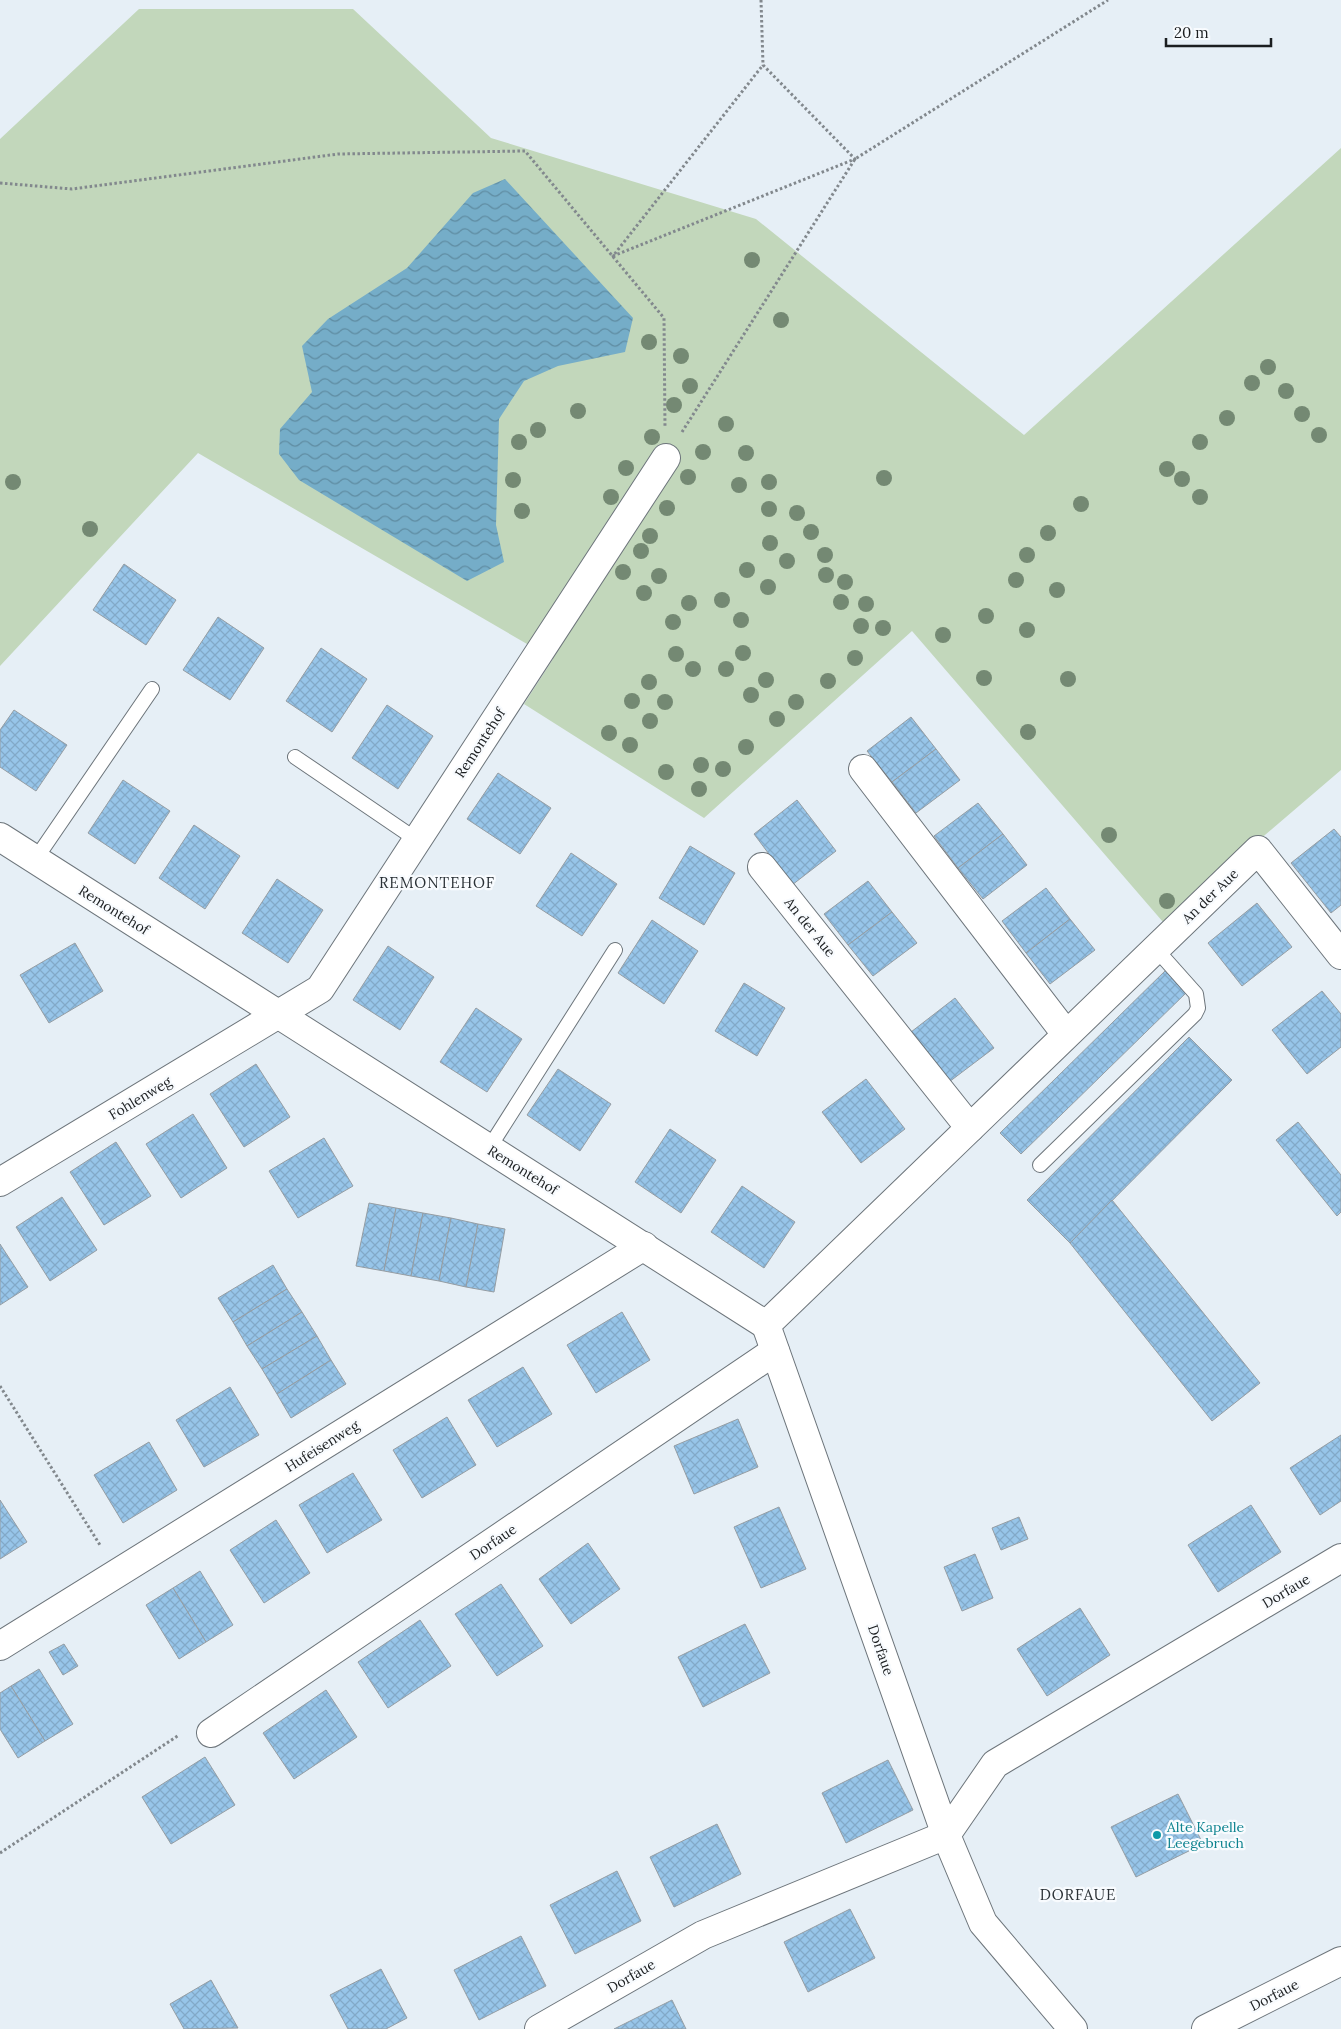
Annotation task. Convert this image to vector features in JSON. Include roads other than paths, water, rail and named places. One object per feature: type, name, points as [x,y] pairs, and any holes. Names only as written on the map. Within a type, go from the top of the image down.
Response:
[{"type":"street","name":"Remontehof","points":[[280,1014],[320,989],[666,458]]},
{"type":"street","points":[[863,769],[1066,1034]]},
{"type":"street","name":"Remontehof","points":[[0,837],[766,1324]]},
{"type":"street","name":"An der Aue","points":[[766,1324],[1258,850],[1341,955]]},
{"type":"street","name":"An der Aue","points":[[762,867],[970,1128]]},
{"type":"street","name":"Fohlenweg","points":[[0,1182],[280,1014]]},
{"type":"street","name":"Hufeisenweg","points":[[0,1646],[644,1246]]},
{"type":"street","name":"Dorfaue","points":[[766,1324],[946,1835],[983,1923],[1073,2029]]},
{"type":"street","name":"Dorfaue","points":[[211,1733],[775,1351]]},
{"type":"street","name":"Dorfaue","points":[[539,2029],[704,1935],[946,1835],[995,1764],[1341,1558]]},
{"type":"street","name":"Dorfaue","points":[[1206,2029],[1341,1960]]},
{"type":"lane","points":[[35,860],[152,689]]},
{"type":"lane","points":[[295,757],[417,840]]},
{"type":"lane","points":[[1040,1165],[1145,1064],[1198,1008],[1196,994],[1156,948]]},
{"type":"lane","points":[[488,1148],[615,950]]},
{"type":"water","points":[[505,179],[633,318],[625,352],[558,366],[524,381],[499,419],[496,525],[504,562],[467,581],[299,480],[279,454],[280,429],[312,392],[302,346],[328,319],[407,268],[473,193]]},
{"type":"place","name":"Alte Kapelle Leegebruch","points":[[1157,1835]]},
{"type":"district","name":"REMONTEHOF","points":[[437,883]]},
{"type":"district","name":"DORFAUE","points":[[1078,1895]]}]
